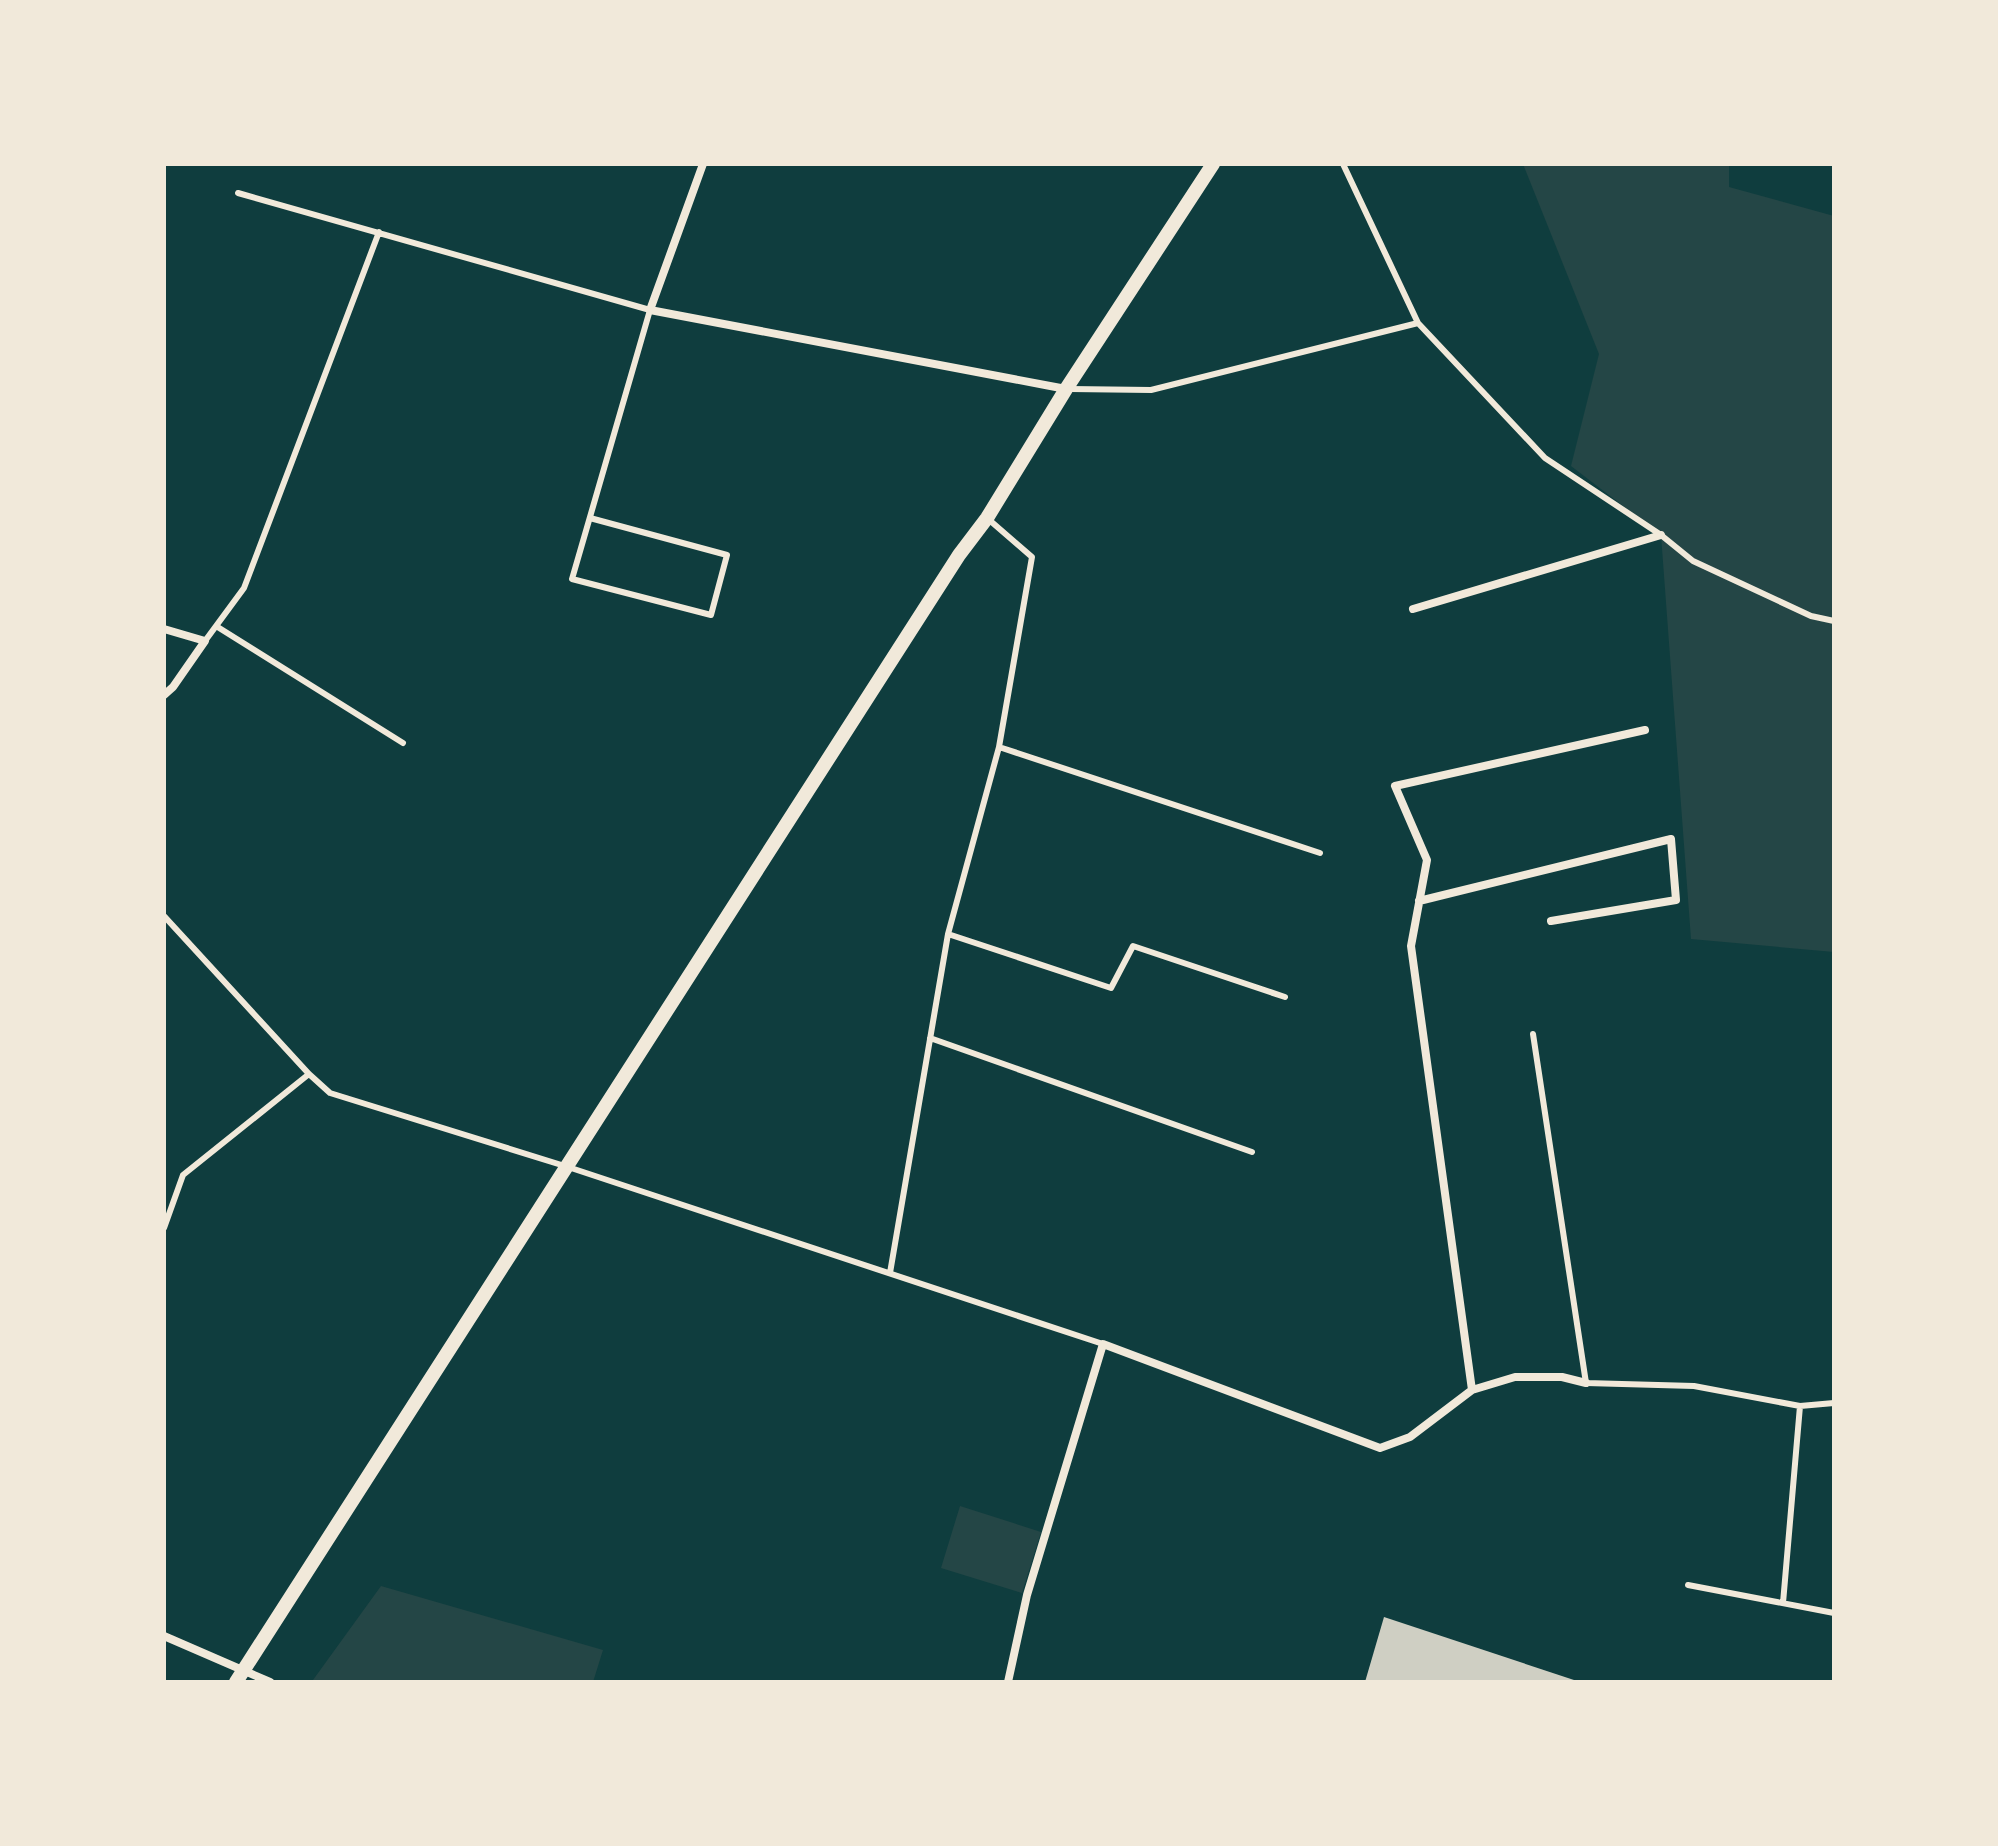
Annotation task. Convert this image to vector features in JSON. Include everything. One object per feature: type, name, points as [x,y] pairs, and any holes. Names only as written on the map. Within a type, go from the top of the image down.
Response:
[{"type":"street","points":[[703,164],[650,310],[1066,389]]},
{"type":"street","points":[[240,1677],[1213,164]]},
{"type":"street","points":[[1413,609],[1661,535]]},
{"type":"street","points":[[164,629],[205,641],[164,695]]},
{"type":"street","points":[[1472,1390],[1411,946],[1427,860],[1395,786],[1645,730]]},
{"type":"street","points":[[1419,901],[1671,839],[1676,900],[1551,921]]},
{"type":"street","points":[[1008,1682],[1027,1595],[1103,1344],[1380,1448],[1410,1437],[1472,1390],[1515,1377],[1562,1377],[1586,1383]]},
{"type":"street","points":[[164,1636],[240,1677],[270,1682]]},
{"type":"lane","points":[[1343,164],[1418,323],[1545,458],[1661,535],[1693,561],[1811,616],[1834,621]]},
{"type":"lane","points":[[238,193],[650,310],[572,579],[711,615],[727,555],[590,518]]},
{"type":"lane","points":[[205,641],[244,588],[379,232]]},
{"type":"lane","points":[[1066,389],[1151,390],[1418,323]]},
{"type":"lane","points":[[890,1273],[948,934],[999,747],[1032,557],[987,518]]},
{"type":"lane","points":[[216,626],[403,743]]},
{"type":"lane","points":[[999,747],[1320,853]]},
{"type":"lane","points":[[164,916],[330,1093],[568,1167],[1103,1344]]},
{"type":"lane","points":[[948,934],[1111,988],[1133,946],[1285,997]]},
{"type":"lane","points":[[1533,1034],[1586,1383],[1694,1386],[1800,1406],[1834,1403]]},
{"type":"lane","points":[[930,1038],[1252,1152]]},
{"type":"lane","points":[[164,1228],[183,1175],[309,1074]]},
{"type":"lane","points":[[1783,1603],[1800,1406]]},
{"type":"lane","points":[[1688,1585],[1834,1613]]},
{"type":"shaded area","points":[[1523,164],[1729,164],[1729,187],[1834,216],[1834,952],[1691,939],[1661,535],[1571,466],[1599,354]]},
{"type":"shaded area","points":[[960,1506],[1041,1532],[1022,1593],[941,1568]]},
{"type":"shaded area","points":[[381,1586],[603,1650],[593,1682],[313,1680]]},
{"type":"building","points":[[1384,1617],[1577,1681],[1365,1682]]}]
